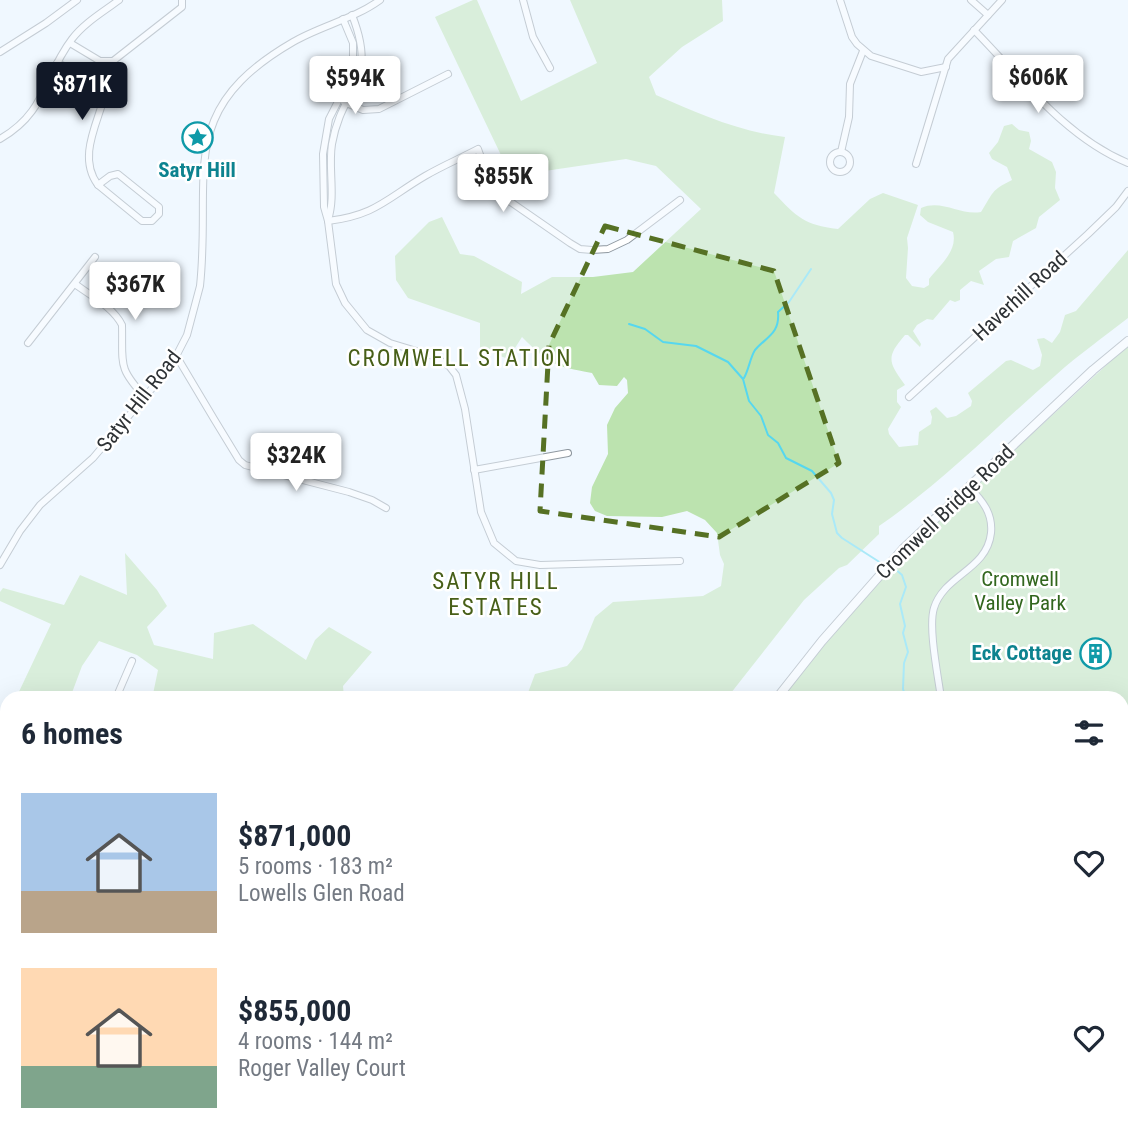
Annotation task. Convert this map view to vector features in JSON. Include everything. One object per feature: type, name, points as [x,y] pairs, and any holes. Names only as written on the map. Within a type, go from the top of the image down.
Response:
[{"type":"main road","name":"Cromwell Bridge Road","points":[[783,691],[882,571],[1093,370],[1128,341]]},
{"type":"street","points":[[0,52],[77,0]]},
{"type":"street","points":[[0,139],[15,130],[32,114],[70,43],[82,29],[119,0]]},
{"type":"street","points":[[70,43],[100,61],[113,61],[182,7],[182,0]]},
{"type":"street","name":"Satyr Hill Road","points":[[0,565],[20,531],[40,505],[93,458],[177,357],[187,335],[198,296],[202,262],[204,160],[207,139],[218,110],[240,82],[265,60],[303,37],[380,0]]},
{"type":"street","points":[[523,0],[533,37],[550,68]]},
{"type":"street","points":[[840,0],[852,37],[863,51],[879,60],[921,72],[946,67]]},
{"type":"street","points":[[971,0],[988,15]]},
{"type":"street","points":[[916,164],[948,59],[1002,0]]},
{"type":"street","points":[[328,222],[332,206],[331,146],[335,127],[357,82],[362,62],[361,41],[352,15]]},
{"type":"street","points":[[343,19],[353,43],[354,57],[350,78],[326,132],[323,154],[324,208],[336,284],[345,303],[367,330],[390,343],[433,356],[449,366],[456,375],[488,532],[501,550],[516,561],[540,565],[680,561]]},
{"type":"street","points":[[974,30],[1076,133],[1102,151],[1128,163]]},
{"type":"street","points":[[841,152],[849,117],[850,84],[863,51]]},
{"type":"street","points":[[57,63],[100,82],[105,87],[89,152],[92,176],[98,185],[142,221],[152,221],[159,214],[159,207],[152,200],[118,174],[110,176],[98,185]]},
{"type":"street","points":[[339,100],[363,110],[379,109],[449,75]]},
{"type":"street","points":[[328,222],[371,211],[426,176],[478,149],[490,182],[499,194],[580,249],[601,250],[617,246],[680,200]]},
{"type":"street","name":"Haverhill Road","points":[[909,397],[1088,234],[1128,191]]},
{"type":"street","points":[[28,344],[95,257]]},
{"type":"street","points":[[75,284],[114,312],[119,319],[122,325],[124,369],[127,377],[145,397]]},
{"type":"street","points":[[177,357],[239,460],[246,465],[349,492],[386,508]]},
{"type":"street","points":[[474,470],[568,453]]},
{"type":"street","points":[[940,691],[933,610],[942,592],[985,554],[990,537],[987,508],[968,487]]},
{"type":"street","points":[[119,691],[132,661]]},
{"type":"highlighted area","points":[[605,226],[774,271],[839,463],[719,537],[540,511],[549,345]]},
{"type":"green space","points":[[477,0],[521,101],[597,63],[570,0],[722,0],[723,21],[682,47],[649,77],[656,95],[735,126],[785,137],[774,193],[795,214],[809,222],[838,229],[870,199],[883,193],[918,205],[907,238],[906,278],[912,286],[924,288],[929,285],[929,279],[951,252],[954,239],[953,232],[928,222],[920,215],[921,208],[936,205],[966,212],[981,212],[996,190],[1012,180],[1007,167],[992,159],[989,153],[998,142],[1004,126],[1012,124],[1019,130],[1029,132],[1029,149],[1052,162],[1056,172],[1055,188],[1060,200],[1039,217],[1036,228],[1013,241],[1009,257],[996,259],[979,271],[984,285],[971,281],[960,290],[960,300],[950,300],[933,320],[927,319],[917,325],[913,331],[921,344],[920,347],[905,335],[894,349],[893,365],[905,385],[897,390],[897,402],[901,407],[888,429],[899,447],[918,445],[919,432],[931,424],[930,411],[936,407],[947,418],[956,416],[971,406],[968,393],[1006,361],[1011,360],[1033,370],[1040,366],[1042,355],[1037,339],[1044,338],[1052,343],[1060,332],[1065,315],[1076,311],[1128,250],[1128,318],[1064,368],[925,491],[879,526],[879,534],[847,565],[839,568],[804,600],[732,691],[529,691],[535,674],[567,666],[582,649],[595,617],[613,602],[703,596],[721,586],[724,564],[717,533],[705,520],[687,511],[662,517],[607,516],[595,511],[590,503],[592,487],[608,454],[607,425],[615,408],[628,393],[627,380],[624,377],[617,386],[599,385],[592,373],[553,363],[522,337],[508,359],[480,348],[480,323],[408,298],[396,280],[395,256],[429,222],[442,217],[460,254],[474,256],[522,282],[521,294],[552,277],[593,277],[633,272],[701,209],[656,166],[626,159],[511,176],[435,17]]},
{"type":"green space","name":"Cromwell Valley Park","points":[[1128,345],[1128,691],[787,691],[884,574]]},
{"type":"green space","points":[[125,553],[167,606],[147,627],[154,645],[213,659],[214,633],[253,624],[306,660],[315,640],[329,627],[372,652],[343,686],[343,691],[154,691],[158,670],[137,655],[99,641],[82,666],[73,691],[19,691],[51,624],[0,601],[3,588],[64,605],[80,575],[127,595]]},
{"type":"waterway","points":[[744,378],[755,350],[775,330],[778,312],[789,302],[811,269]]},
{"type":"waterway","points":[[629,324],[645,329],[663,342],[696,346],[728,362],[743,379],[749,401],[761,416],[768,435],[778,443],[786,458],[812,471],[831,493],[834,500],[832,514],[837,533],[881,563]]},
{"type":"waterway","points":[[894,568],[902,575],[906,587],[900,604],[908,652],[904,663],[904,691]]},
{"type":"place","name":"Satyr Hill","points":[[197,138]]},
{"type":"place","name":"Eck Cottage","points":[[1095,653]]},
{"type":"district","name":"CROMWELL STATION","points":[[460,358]]},
{"type":"district","name":"SATYR HILL ESTATES","points":[[496,594]]}]
